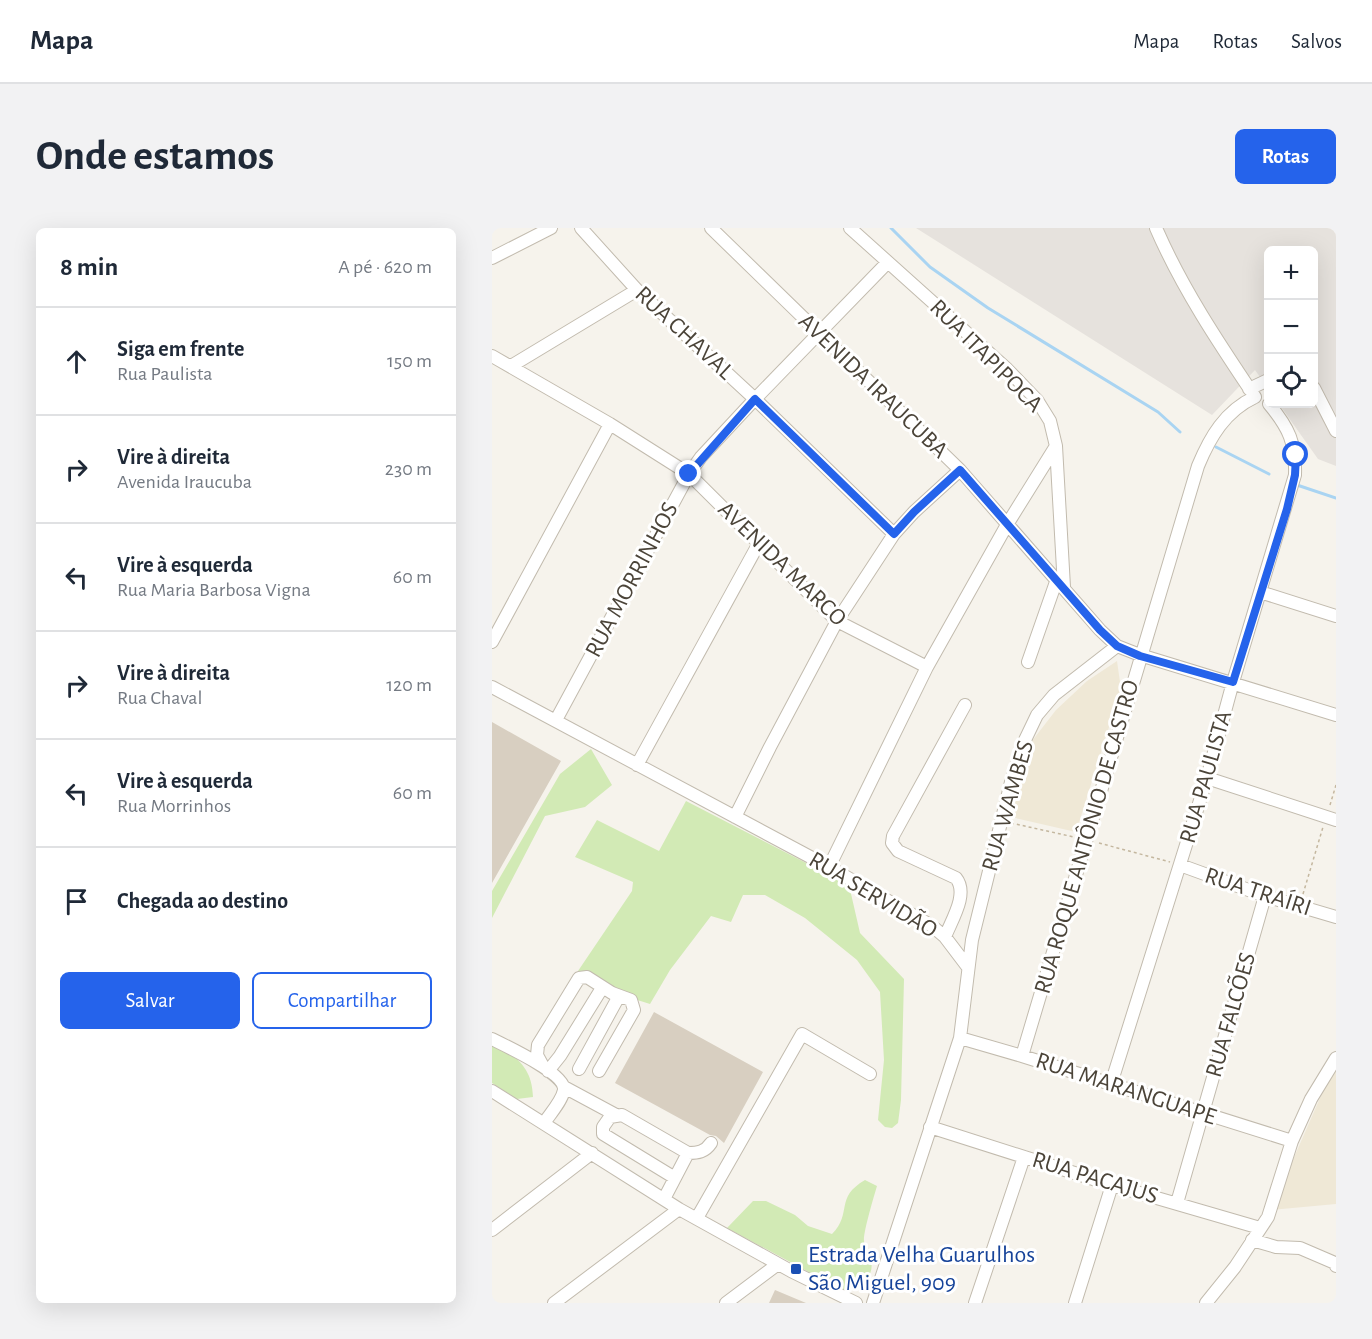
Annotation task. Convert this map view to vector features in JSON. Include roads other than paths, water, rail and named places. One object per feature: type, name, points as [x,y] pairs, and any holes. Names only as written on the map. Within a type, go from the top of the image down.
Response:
[{"type":"street","points":[[492,258],[551,228]]},
{"type":"street","name":"RUA CHAVAL","points":[[581,228],[636,291],[755,399],[894,534]]},
{"type":"street","name":"AVENIDA IRAUCUBA","points":[[711,228],[960,470],[1100,630],[1117,646],[1140,656],[1233,682],[1336,715]]},
{"type":"street","name":"RUA ITAPIPOCA","points":[[849,228],[1007,369],[1037,400],[1050,422],[1056,446],[1061,583]]},
{"type":"street","points":[[1156,228],[1186,291],[1252,393]]},
{"type":"street","name":"RUA MORRINHOS","points":[[556,720],[689,474],[755,399],[888,262]]},
{"type":"street","points":[[511,366],[636,291]]},
{"type":"street","name":"AVENIDA MARCO","points":[[492,356],[610,424],[689,474],[837,621],[927,667]]},
{"type":"street","name":"RUA ROQUE ANTÔNIO DE CASTRO","points":[[1022,1056],[1198,466],[1209,441],[1220,425],[1264,384]]},
{"type":"street","name":"RUA PAULISTA","points":[[1252,393],[1264,400]]},
{"type":"street","points":[[1318,396],[1336,431]]},
{"type":"street","name":"RUA PAULISTA","points":[[1111,1084],[1207,778],[1233,682],[1295,475],[1296,455],[1291,435],[1272,408]]},
{"type":"street","points":[[492,642],[610,424]]},
{"type":"street","points":[[829,867],[927,667],[1008,523],[1056,446]]},
{"type":"street","points":[[735,817],[837,621],[894,534],[914,512],[960,470]]},
{"type":"street","points":[[637,765],[759,543]]},
{"type":"street","points":[[1028,662],[1061,583]]},
{"type":"street","points":[[1260,592],[1336,616]]},
{"type":"street","name":"RUA WAMBES","points":[[967,966],[1011,782],[1025,740],[1037,715],[1054,695],[1117,646]]},
{"type":"street","name":"RUA SERVIDÃO","points":[[492,687],[829,867],[932,926],[945,937],[967,966]]},
{"type":"street","points":[[945,937],[961,895],[960,883],[956,878],[898,851],[892,843],[893,836],[965,705]]},
{"type":"street","points":[[1207,778],[1331,818]]},
{"type":"street","name":"RUA TRAÍRI","points":[[1180,866],[1265,896],[1336,917]]},
{"type":"street","name":"RUA FALCÕES","points":[[1177,1203],[1265,896]]},
{"type":"street","points":[[873,1303],[960,1038],[967,966]]},
{"type":"street","points":[[545,1069],[537,1054],[538,1045],[579,978],[587,977],[602,988],[631,1000],[634,1010],[599,1071]]},
{"type":"street","points":[[545,1069],[560,1056],[602,988]]},
{"type":"street","points":[[579,1069],[619,996]]},
{"type":"street","points":[[696,1218],[802,1034],[870,1074]]},
{"type":"street","name":"RUA MARANGUAPE","points":[[960,1038],[1292,1141]]},
{"type":"street","points":[[492,1039],[562,1081],[564,1093],[544,1123]]},
{"type":"street","points":[[1206,1303],[1235,1267],[1271,1208],[1292,1141],[1311,1099],[1336,1058]]},
{"type":"street","points":[[564,1087],[622,1115],[688,1153],[699,1153],[707,1149],[711,1143]]},
{"type":"street","points":[[492,1091],[680,1209],[778,1264],[856,1303]]},
{"type":"street","points":[[616,1114],[610,1117],[603,1127],[603,1134],[675,1178]]},
{"type":"street","name":"RUA PACAJUS","points":[[930,1127],[1112,1185],[1260,1228]]},
{"type":"street","points":[[492,1230],[591,1153]]},
{"type":"street","points":[[664,1199],[688,1153]]},
{"type":"street","points":[[975,1303],[1024,1157]]},
{"type":"street","points":[[1075,1303],[1112,1185]]},
{"type":"street","points":[[554,1303],[680,1209]]},
{"type":"street","points":[[1252,1240],[1276,1247],[1300,1248],[1335,1263],[1336,1266]]},
{"type":"street","points":[[726,1303],[778,1264]]},
{"type":"waterway","points":[[891,228],[930,267],[988,308],[1158,412],[1180,432]]},
{"type":"waterway","points":[[1216,447],[1269,474]]},
{"type":"waterway","points":[[1297,485],[1336,498]]},
{"type":"place","name":"Estrada Velha Guarulhos São Miguel, 909","points":[[796,1269]]}]
